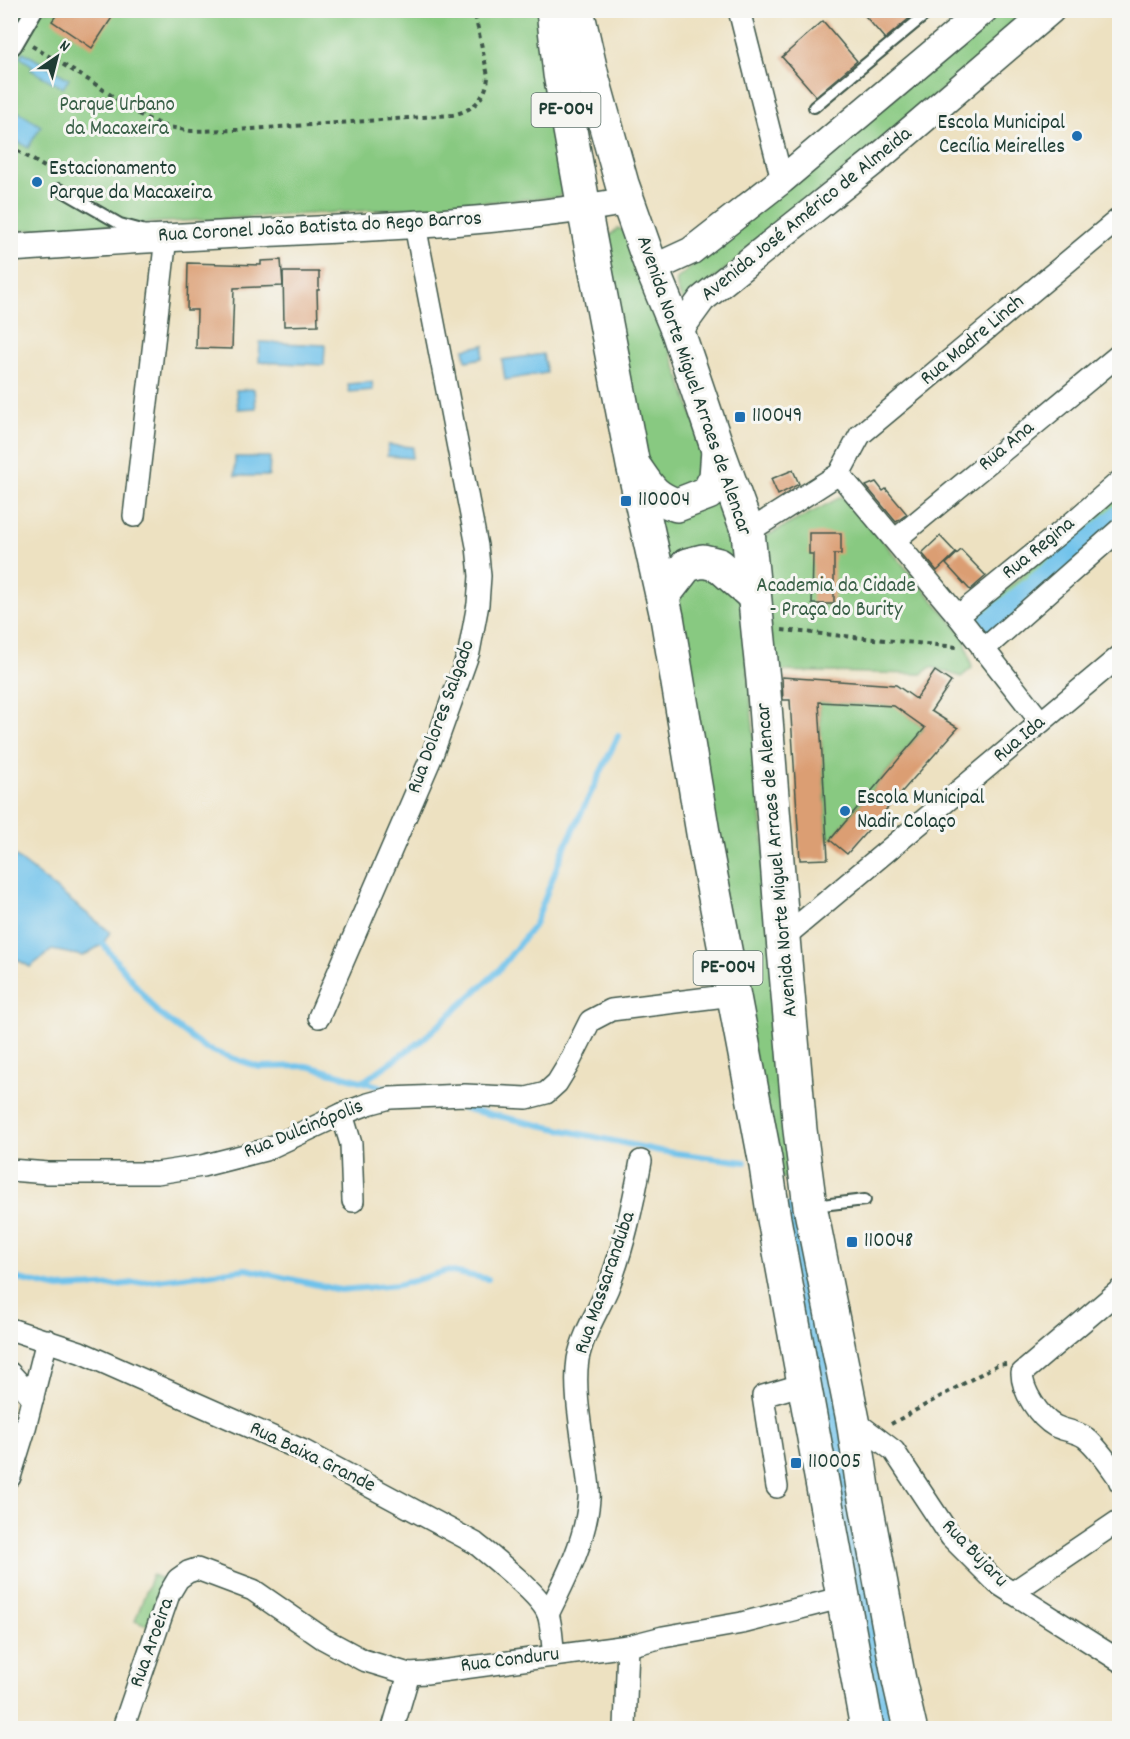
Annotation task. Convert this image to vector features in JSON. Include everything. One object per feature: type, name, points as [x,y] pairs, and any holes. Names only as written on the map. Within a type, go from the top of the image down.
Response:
[{"type":"main road","name":"PE-004","points":[[553,10],[560,74],[584,208],[633,465],[663,596],[705,845],[765,1159],[867,1728]]},
{"type":"main road","name":"Avenida Norte Miguel Arraes de Alencar","points":[[577,10],[592,76],[628,201],[652,269],[678,332],[748,532],[763,680],[800,1130],[810,1206],[853,1420],[883,1594],[910,1728]]},
{"type":"main road","points":[[633,465],[651,492],[663,501],[677,505],[708,493],[716,477],[718,450]]},
{"type":"main road","points":[[663,596],[687,565],[703,561],[719,565],[756,612]]},
{"type":"street","points":[[15,42],[34,10]]},
{"type":"street","points":[[739,10],[782,180]]},
{"type":"street","name":"Avenida José Américo de Almeida","points":[[652,269],[692,251],[782,180],[984,10]]},
{"type":"street","name":"Avenida José Américo de Almeida","points":[[678,332],[702,299],[877,159],[1051,10]]},
{"type":"street","name":"Rua Coronel João Batista do Rego Barros","points":[[10,248],[166,237],[415,225],[584,208],[628,201]]},
{"type":"street","name":"Rua Madre Linch","points":[[839,474],[860,435],[1119,218]]},
{"type":"street","name":"Rua Dolores Salgado","points":[[319,1017],[431,758],[469,652],[478,604],[480,576],[477,546],[415,225]]},
{"type":"street","points":[[134,516],[166,237]]},
{"type":"street","name":"Rua Ana","points":[[895,540],[1119,354]]},
{"type":"street","points":[[748,532],[839,474],[958,616],[1041,722]]},
{"type":"street","name":"Rua Regina","points":[[958,616],[1073,522],[1119,481]]},
{"type":"street","name":"Rua Regina","points":[[983,650],[1119,529]]},
{"type":"street","name":"Rua Ida","points":[[783,938],[1119,656]]},
{"type":"street","name":"Rua Dulcinópolis","points":[[10,1170],[48,1173],[157,1173],[202,1166],[265,1150],[342,1114],[390,1098],[465,1095],[527,1098],[546,1093],[557,1083],[590,1021],[597,1016],[611,1010],[733,995]]},
{"type":"street","points":[[342,1114],[351,1144],[353,1201]]},
{"type":"street","name":"Rua Massaranduba","points":[[548,1614],[567,1577],[581,1539],[590,1498],[577,1390],[578,1359],[622,1249],[641,1161]]},
{"type":"street","points":[[1119,1290],[1022,1373],[1027,1394],[1044,1416],[1054,1426],[1083,1436],[1099,1450],[1118,1477],[1119,1482]]},
{"type":"street","name":"Rua Baixa Grande","points":[[10,1329],[80,1352],[304,1451],[417,1510],[475,1543],[498,1561],[536,1597],[548,1614]]},
{"type":"street","points":[[10,1477],[47,1340]]},
{"type":"street","points":[[10,1372],[33,1398]]},
{"type":"street","points":[[777,1487],[763,1396],[804,1383]]},
{"type":"street","name":"Rua Bujaru","points":[[853,1420],[894,1450],[951,1537],[997,1583],[1119,1660]]},
{"type":"street","points":[[1012,1593],[1119,1520]]},
{"type":"street","name":"Rua Conduru","points":[[198,1569],[253,1590],[324,1639],[363,1660],[409,1674],[628,1646],[663,1637],[742,1623],[844,1597]]},
{"type":"street","name":"Rua Aroeira","points":[[123,1728],[169,1594],[178,1579],[198,1569]]},
{"type":"street","points":[[548,1614],[554,1656]]},
{"type":"street","points":[[625,1728],[628,1646]]},
{"type":"street","points":[[393,1728],[409,1674]]},
{"type":"lane","points":[[813,107],[931,10]]},
{"type":"lane","points":[[59,189],[120,224],[166,237]]},
{"type":"lane","points":[[810,1206],[865,1200]]},
{"type":"path","points":[[15,42],[93,82],[140,115],[164,126],[191,131],[237,130],[463,113],[478,101],[487,84],[488,76],[474,10]]},
{"type":"path","points":[[10,146],[65,179]]},
{"type":"path","points":[[756,612],[983,650]]},
{"type":"path","points":[[896,1422],[997,1365],[1005,1363],[1022,1373]]},
{"type":"green space","name":"Parque Urbano da Macaxeira","points":[[10,11],[548,11],[568,190],[558,197],[378,210],[11,231]]},
{"type":"green space","points":[[998,11],[1037,11],[686,302],[684,300],[677,289],[677,279]]},
{"type":"green space","points":[[618,228],[630,234],[736,540],[795,1185],[777,1175],[600,245]]},
{"type":"green space","points":[[1119,489],[1119,527],[984,645],[968,624]]},
{"type":"green space","name":"Academia da Cidade - Praça do Burity","points":[[841,497],[846,498],[964,636],[972,668],[961,677],[931,667],[921,674],[774,671],[760,541]]},
{"type":"green space","points":[[819,702],[896,706],[924,728],[830,840],[827,838]]},
{"type":"green space","points":[[152,1575],[164,1580],[147,1626],[135,1621]]},
{"type":"water","points":[[23,52],[69,79],[63,88],[31,70],[33,66],[20,57]]},
{"type":"water","points":[[11,107],[41,126],[28,148],[11,137]]},
{"type":"water","points":[[260,342],[325,345],[324,365],[259,362]]},
{"type":"water","points":[[484,345],[482,358],[466,361],[464,349]]},
{"type":"water","points":[[543,354],[547,373],[505,380],[502,360]]},
{"type":"water","points":[[372,382],[373,390],[349,392],[348,384]]},
{"type":"water","points":[[254,389],[256,408],[238,409],[236,390]]},
{"type":"water","points":[[388,445],[413,447],[412,458],[387,456]]},
{"type":"water","points":[[235,457],[270,457],[269,476],[235,476]]},
{"type":"water","points":[[10,852],[110,932],[103,944],[83,956],[52,950],[30,967],[11,956]]},
{"type":"building","points":[[60,10],[117,10],[92,48],[52,21]]},
{"type":"building","points":[[860,10],[919,10],[885,39]]},
{"type":"building","points":[[823,21],[857,61],[816,96],[782,57]]},
{"type":"building","points":[[281,260],[283,286],[234,288],[232,349],[196,348],[197,310],[187,310],[188,263],[261,265],[261,261]]},
{"type":"building","points":[[283,272],[319,272],[318,325],[284,326]]},
{"type":"building","points":[[793,470],[799,484],[778,495],[771,479]]},
{"type":"building","points":[[876,482],[883,491],[886,489],[907,514],[896,522],[866,486]]},
{"type":"building","points":[[809,533],[841,533],[841,554],[834,554],[834,604],[812,604],[813,554],[809,554]]},
{"type":"building","points":[[940,536],[956,553],[937,571],[922,553]]},
{"type":"building","points":[[961,550],[986,576],[970,590],[946,564]]},
{"type":"building","points":[[935,671],[951,682],[931,711],[958,728],[847,854],[830,840],[925,728],[894,706],[819,702],[828,859],[800,860],[790,700],[783,700],[782,677],[896,685],[916,699]]},
{"type":"waterway","points":[[989,622],[1120,515]]},
{"type":"waterway","points":[[364,1081],[421,1041],[498,971],[535,924],[563,851],[618,736]]},
{"type":"waterway","points":[[103,944],[158,1013],[206,1049],[259,1067],[308,1066],[389,1089]]},
{"type":"waterway","points":[[461,1108],[660,1151],[745,1162]]},
{"type":"waterway","points":[[792,1212],[889,1728]]},
{"type":"waterway","points":[[10,1277],[59,1288],[118,1285],[246,1269],[340,1290],[398,1285],[447,1271],[488,1279]]},
{"type":"place","name":"Escola Municipal Cecília Meirelles","points":[[1077,136]]},
{"type":"place","name":"Estacionamento Parque da Macaxeira","points":[[37,182]]},
{"type":"place","name":"110049","points":[[740,417]]},
{"type":"place","name":"110004","points":[[626,501]]},
{"type":"place","name":"Escola Municipal Nadir Colaço","points":[[845,811]]},
{"type":"place","name":"110048","points":[[852,1242]]},
{"type":"place","name":"110005","points":[[796,1463]]}]
